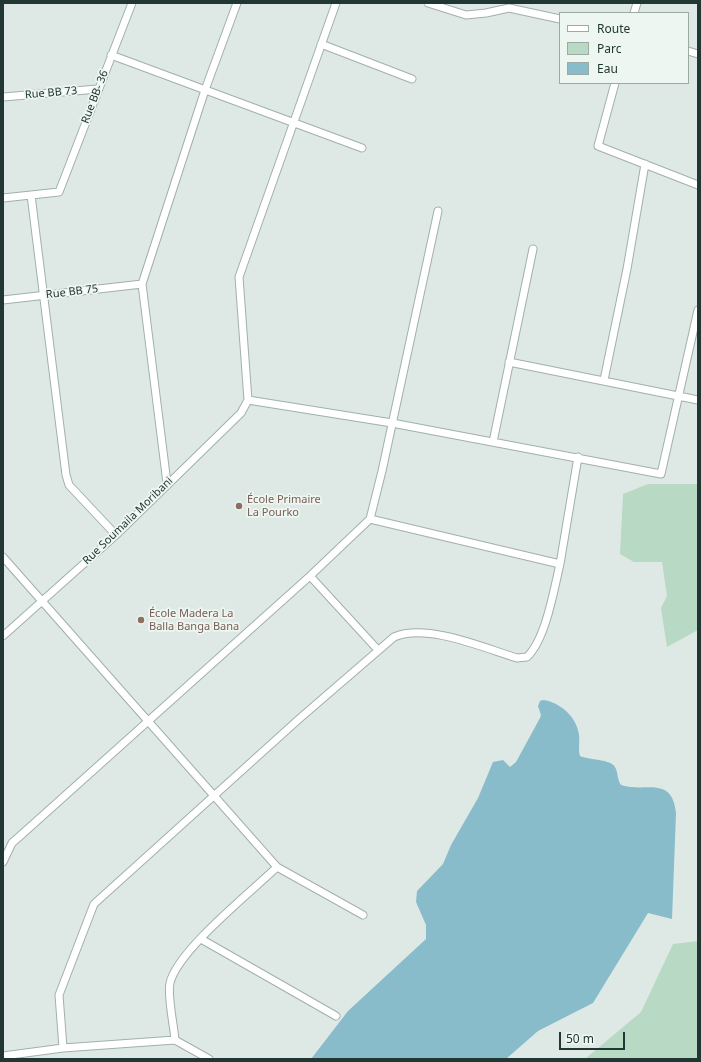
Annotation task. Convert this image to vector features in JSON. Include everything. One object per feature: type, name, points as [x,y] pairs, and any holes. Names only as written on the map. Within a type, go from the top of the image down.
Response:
[{"type":"street","name":"Rue BB- 36","points":[[31,195],[59,192],[132,3]]},
{"type":"street","points":[[167,483],[142,284],[205,90],[237,3]]},
{"type":"street","points":[[336,3],[238,277],[248,400],[392,423],[662,474],[698,310]]},
{"type":"street","points":[[428,3],[466,15],[486,13],[509,8],[559,19]]},
{"type":"street","points":[[321,44],[412,79]]},
{"type":"street","points":[[111,55],[362,148]]},
{"type":"street","points":[[615,84],[598,146],[698,185]]},
{"type":"street","name":"Rue BB 73","points":[[3,97],[98,89]]},
{"type":"street","points":[[604,380],[627,270],[645,164]]},
{"type":"street","points":[[3,198],[31,195],[66,475],[69,486],[116,535]]},
{"type":"street","points":[[3,862],[12,843],[147,720],[310,576],[370,519],[438,211]]},
{"type":"street","points":[[493,442],[533,249]]},
{"type":"street","name":"Rue BB 75","points":[[3,300],[142,284]]},
{"type":"street","points":[[509,362],[698,400]]},
{"type":"street","name":"Rue Soumaila Moribani","points":[[3,636],[116,535],[167,483],[241,413],[248,400]]},
{"type":"street","points":[[63,1048],[59,995],[92,907],[378,650],[399,635],[419,633],[447,637],[517,658],[527,657],[538,638],[546,619],[560,564],[578,457]]},
{"type":"street","points":[[370,519],[560,564]]},
{"type":"street","points":[[3,558],[277,868],[363,916]]},
{"type":"street","points":[[310,576],[378,650]]},
{"type":"street","points":[[175,1040],[169,984],[180,960],[277,868]]},
{"type":"street","points":[[201,939],[336,1016]]},
{"type":"street","points":[[3,1056],[63,1048],[175,1040],[209,1059]]},
{"type":"green space","points":[[648,484],[698,484],[698,630],[667,647],[661,608],[667,596],[662,562],[634,562],[620,554],[623,494]]},
{"type":"green space","points":[[698,941],[698,1059],[585,1059],[641,1012],[673,944]]},
{"type":"water","points":[[540,701],[549,701],[561,707],[575,722],[578,728],[580,756],[613,764],[621,785],[630,787],[656,788],[669,794],[673,801],[676,813],[672,919],[648,913],[593,1003],[538,1031],[506,1059],[311,1059],[348,1011],[426,939],[426,925],[416,902],[417,891],[443,864],[451,845],[478,798],[493,762],[503,760],[510,767],[516,762],[540,718],[541,715],[538,706]]},
{"type":"place","name":"École Primaire La Pourko","points":[[239,506]]},
{"type":"place","name":"École Madera La Balla Banga Bana","points":[[141,620]]}]
